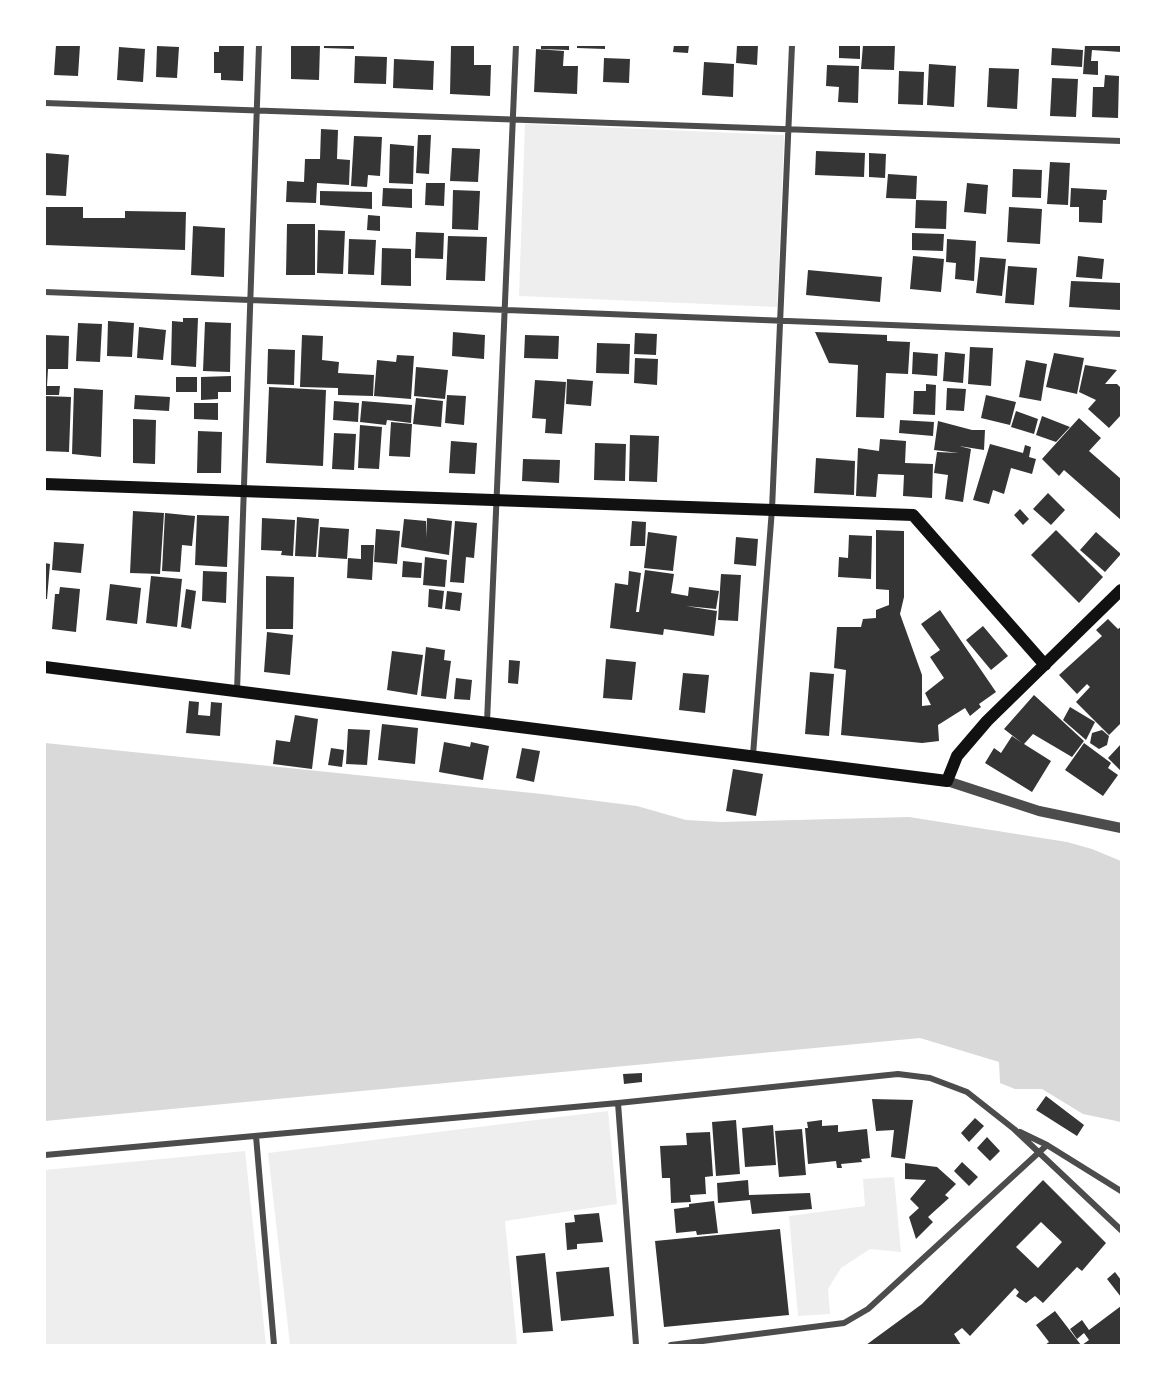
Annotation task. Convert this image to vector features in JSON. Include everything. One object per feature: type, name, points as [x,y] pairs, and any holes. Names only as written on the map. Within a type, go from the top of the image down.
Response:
[{"type":"main road","points":[[45,484],[772,509],[918,517],[1045,665]]},
{"type":"main road","points":[[45,667],[947,781],[957,756],[976,734],[1121,590]]},
{"type":"street","points":[[237,692],[259,45]]},
{"type":"street","points":[[487,722],[516,45]]},
{"type":"street","points":[[753,755],[772,509],[792,45]]},
{"type":"street","points":[[45,103],[1121,141]]},
{"type":"street","points":[[45,292],[1121,334]]},
{"type":"street","points":[[947,781],[1029,808],[1121,828]]},
{"type":"street","points":[[45,1155],[898,1074],[930,1078],[967,1092],[1014,1129],[1121,1230]]},
{"type":"street","points":[[618,1102],[636,1345]]},
{"type":"street","points":[[1014,1129],[1047,1145],[1121,1191]]},
{"type":"street","points":[[256,1136],[274,1345]]},
{"type":"street","points":[[671,1345],[844,1323],[868,1309],[1047,1145]]},
{"type":"shaded area","points":[[525,124],[784,135],[777,307],[519,296]]},
{"type":"shaded area","points":[[45,743],[542,794],[637,806],[686,820],[721,822],[909,817],[1067,842],[1092,849],[1121,861],[1121,1122],[1083,1114],[1042,1089],[1015,1089],[1000,1083],[999,1062],[920,1038],[45,1121]]},
{"type":"shaded area","points":[[608,1111],[617,1204],[505,1221],[517,1345],[290,1345],[268,1153]]},
{"type":"shaded area","points":[[245,1151],[266,1345],[45,1345],[45,1170]]},
{"type":"shaded area","points":[[894,1177],[901,1252],[870,1249],[841,1268],[828,1289],[830,1314],[798,1316],[789,1216],[865,1206],[863,1179]]},
{"type":"building","points":[[56,45],[80,45],[78,76],[54,75]]},
{"type":"building","points":[[219,45],[244,45],[243,81],[221,80],[221,73],[214,73],[214,52],[219,52]]},
{"type":"building","points":[[291,45],[320,45],[319,80],[291,79]]},
{"type":"building","points":[[324,45],[354,45],[354,49],[324,48]]},
{"type":"building","points":[[541,45],[569,45],[569,50],[541,49]]},
{"type":"building","points":[[577,45],[605,45],[605,49],[577,48]]},
{"type":"building","points":[[674,45],[689,45],[688,53],[673,52]]},
{"type":"building","points":[[737,45],[758,45],[757,65],[736,63]]},
{"type":"building","points":[[839,45],[860,45],[860,59],[839,58]]},
{"type":"building","points":[[863,45],[895,45],[894,70],[861,69]]},
{"type":"building","points":[[1085,45],[1121,45],[1121,52],[1092,50],[1091,61],[1098,61],[1098,75],[1083,74]]},
{"type":"building","points":[[157,46],[179,47],[177,78],[156,77]]},
{"type":"building","points":[[451,46],[474,46],[474,65],[491,65],[490,96],[450,94]]},
{"type":"building","points":[[119,47],[145,49],[143,82],[117,80]]},
{"type":"building","points":[[1052,48],[1083,50],[1082,67],[1051,65]]},
{"type":"building","points":[[536,49],[564,51],[563,66],[578,66],[577,94],[534,92]]},
{"type":"building","points":[[355,56],[387,57],[386,84],[354,83]]},
{"type":"building","points":[[604,58],[630,59],[629,83],[603,82]]},
{"type":"building","points":[[394,59],[434,61],[433,90],[393,88]]},
{"type":"building","points":[[704,62],[734,64],[733,97],[702,95]]},
{"type":"building","points":[[929,64],[956,66],[954,107],[927,105]]},
{"type":"building","points":[[827,65],[859,66],[858,103],[838,102],[839,87],[826,86]]},
{"type":"building","points":[[989,68],[1019,69],[1017,109],[987,107]]},
{"type":"building","points":[[899,71],[924,72],[923,105],[898,104]]},
{"type":"building","points":[[1105,75],[1119,76],[1118,118],[1092,117],[1093,87],[1104,87]]},
{"type":"building","points":[[1052,78],[1078,79],[1076,117],[1050,116]]},
{"type":"building","points":[[321,129],[338,130],[337,159],[350,160],[349,185],[317,183],[316,203],[286,202],[287,181],[304,182],[305,159],[320,159]]},
{"type":"building","points":[[418,135],[431,135],[429,174],[416,173]]},
{"type":"building","points":[[354,136],[382,137],[380,176],[368,175],[367,187],[351,186]]},
{"type":"building","points":[[390,144],[414,146],[413,184],[389,183]]},
{"type":"building","points":[[452,148],[480,149],[478,182],[450,181]]},
{"type":"building","points":[[816,151],[865,153],[864,177],[815,175]]},
{"type":"building","points":[[45,153],[69,155],[66,196],[45,195]]},
{"type":"building","points":[[869,153],[886,154],[885,178],[869,177]]},
{"type":"building","points":[[1050,162],[1070,163],[1068,205],[1047,204]]},
{"type":"building","points":[[1013,169],[1042,170],[1041,198],[1012,197]]},
{"type":"building","points":[[888,174],[917,176],[916,199],[886,198]]},
{"type":"building","points":[[426,183],[445,183],[444,206],[425,205]]},
{"type":"building","points":[[967,183],[988,185],[986,214],[964,212]]},
{"type":"building","points":[[383,188],[412,189],[412,208],[382,206]]},
{"type":"building","points":[[1071,188],[1107,190],[1106,200],[1103,200],[1102,223],[1079,222],[1079,207],[1070,207]]},
{"type":"building","points":[[453,190],[480,191],[478,230],[452,229]]},
{"type":"building","points":[[320,191],[372,192],[372,209],[320,205]]},
{"type":"building","points":[[916,200],[947,201],[946,229],[915,228]]},
{"type":"building","points":[[45,207],[83,207],[83,218],[125,218],[125,211],[186,212],[185,250],[45,245]]},
{"type":"building","points":[[1009,207],[1042,209],[1040,244],[1007,242]]},
{"type":"building","points":[[368,215],[380,216],[380,231],[367,230]]},
{"type":"building","points":[[287,224],[315,224],[315,275],[286,275]]},
{"type":"building","points":[[193,226],[225,228],[224,277],[191,275]]},
{"type":"building","points":[[318,230],[345,231],[343,274],[317,273]]},
{"type":"building","points":[[416,232],[444,233],[443,259],[415,258]]},
{"type":"building","points":[[912,233],[944,234],[943,251],[912,250]]},
{"type":"building","points":[[448,236],[487,237],[485,281],[446,280]]},
{"type":"building","points":[[349,239],[376,240],[374,275],[348,274]]},
{"type":"building","points":[[947,239],[976,241],[974,281],[955,279],[956,263],[946,262]]},
{"type":"building","points":[[382,248],[411,249],[411,286],[381,285]]},
{"type":"building","points":[[913,256],[944,259],[941,292],[910,289]]},
{"type":"building","points":[[1078,256],[1104,259],[1102,279],[1076,277]]},
{"type":"building","points":[[980,257],[1006,259],[1002,296],[976,293]]},
{"type":"building","points":[[1008,266],[1037,268],[1034,305],[1005,303]]},
{"type":"building","points":[[808,270],[882,277],[880,302],[806,295]]},
{"type":"building","points":[[1071,281],[1121,283],[1120,310],[1069,307]]},
{"type":"building","points":[[183,318],[198,318],[196,367],[171,365],[172,321],[183,322]]},
{"type":"building","points":[[108,321],[134,323],[132,357],[107,356]]},
{"type":"building","points":[[205,322],[231,323],[230,372],[203,371]]},
{"type":"building","points":[[78,323],[102,324],[100,362],[76,361]]},
{"type":"building","points":[[139,327],[166,330],[163,360],[137,358]]},
{"type":"building","points":[[453,332],[485,335],[484,359],[452,356]]},
{"type":"building","points":[[815,332],[887,335],[887,341],[910,342],[908,374],[886,373],[884,418],[856,417],[858,365],[829,363]]},
{"type":"building","points":[[635,333],[657,334],[656,355],[634,354]]},
{"type":"building","points":[[45,335],[69,336],[68,369],[48,369],[47,386],[60,386],[59,395],[45,395]]},
{"type":"building","points":[[302,335],[323,336],[322,360],[339,362],[338,373],[374,375],[373,396],[338,395],[338,388],[300,387]]},
{"type":"building","points":[[525,335],[559,336],[558,359],[524,358]]},
{"type":"building","points":[[597,343],[630,344],[629,374],[596,373]]},
{"type":"building","points":[[970,347],[993,348],[991,386],[968,384]]},
{"type":"building","points":[[268,349],[295,350],[294,385],[267,384]]},
{"type":"building","points":[[913,352],[938,354],[937,376],[912,374]]},
{"type":"building","points":[[945,352],[965,354],[963,383],[943,381]]},
{"type":"building","points":[[1054,353],[1084,358],[1077,394],[1046,387]]},
{"type":"building","points":[[397,355],[414,356],[411,399],[374,396],[377,360],[396,362]]},
{"type":"building","points":[[635,358],[658,359],[657,385],[634,383]]},
{"type":"building","points":[[1026,360],[1047,364],[1041,401],[1019,397]]},
{"type":"building","points":[[1085,365],[1117,370],[1105,384],[1117,384],[1121,388],[1121,415],[1109,428],[1088,409],[1096,400],[1079,392]]},
{"type":"building","points":[[416,367],[448,370],[445,399],[414,396]]},
{"type":"building","points":[[231,376],[231,392],[218,392],[218,399],[201,400],[201,377]]},
{"type":"building","points":[[176,377],[197,377],[197,392],[176,392]]},
{"type":"building","points":[[567,379],[593,381],[591,406],[566,404]]},
{"type":"building","points":[[535,380],[566,382],[562,434],[545,433],[546,419],[532,418]]},
{"type":"building","points":[[926,384],[936,385],[935,415],[913,414],[914,391],[926,391]]},
{"type":"building","points":[[269,387],[326,390],[323,466],[266,463]]},
{"type":"building","points":[[74,388],[103,390],[101,457],[72,454]]},
{"type":"building","points":[[947,388],[966,389],[964,411],[946,410]]},
{"type":"building","points":[[135,395],[170,397],[169,411],[134,409]]},
{"type":"building","points":[[447,395],[466,396],[464,425],[445,423]]},
{"type":"building","points":[[986,395],[1016,402],[1010,425],[981,418]]},
{"type":"building","points":[[45,396],[71,397],[69,452],[45,451]]},
{"type":"building","points":[[416,398],[443,401],[441,427],[413,424]]},
{"type":"building","points":[[334,401],[359,403],[358,422],[333,420]]},
{"type":"building","points":[[362,401],[412,405],[411,423],[387,420],[386,425],[360,422]]},
{"type":"building","points":[[194,403],[218,403],[218,420],[194,419]]},
{"type":"building","points":[[1016,411],[1038,419],[1034,434],[1011,427]]},
{"type":"building","points":[[1042,416],[1070,427],[1056,442],[1036,435]]},
{"type":"building","points":[[1079,418],[1101,438],[1089,451],[1121,479],[1121,520],[1064,470],[1059,476],[1042,459]]},
{"type":"building","points":[[133,419],[156,420],[155,464],[133,463]]},
{"type":"building","points":[[900,420],[934,422],[933,436],[899,433]]},
{"type":"building","points":[[938,421],[972,430],[985,430],[984,450],[959,446],[971,449],[963,502],[945,499],[948,475],[934,473],[937,452],[959,453],[934,450]]},
{"type":"building","points":[[391,422],[412,424],[410,457],[389,456]]},
{"type":"building","points":[[360,425],[382,427],[379,469],[358,468]]},
{"type":"building","points":[[198,431],[222,432],[221,473],[197,473]]},
{"type":"building","points":[[334,433],[356,434],[354,470],[332,469]]},
{"type":"building","points":[[630,435],[659,436],[657,482],[629,481]]},
{"type":"building","points":[[880,439],[906,441],[905,463],[933,464],[932,498],[903,496],[904,475],[878,474],[876,497],[856,496],[858,448],[879,451]]},
{"type":"building","points":[[451,441],[477,443],[475,474],[449,473]]},
{"type":"building","points":[[595,443],[626,444],[625,481],[594,480]]},
{"type":"building","points":[[990,444],[1023,453],[1025,445],[1031,447],[1029,457],[1036,459],[1032,474],[1011,468],[1004,494],[993,490],[989,504],[973,500]]},
{"type":"building","points":[[816,458],[855,461],[854,495],[814,493]]},
{"type":"building","points":[[523,459],[560,460],[559,483],[522,481]]},
{"type":"building","points":[[1048,493],[1065,510],[1051,525],[1033,509]]},
{"type":"building","points":[[1020,509],[1029,519],[1023,525],[1014,515]]},
{"type":"building","points":[[133,511],[164,513],[160,574],[130,573]]},
{"type":"building","points":[[165,513],[195,516],[192,546],[182,545],[180,572],[162,571]]},
{"type":"building","points":[[197,515],[229,516],[227,567],[195,565]]},
{"type":"building","points":[[297,517],[319,519],[316,557],[295,556]]},
{"type":"building","points":[[262,518],[295,520],[293,556],[281,555],[282,551],[261,550]]},
{"type":"building","points":[[427,518],[452,521],[449,555],[401,547],[404,519],[426,521],[426,538]]},
{"type":"building","points":[[455,521],[477,523],[474,558],[466,557],[464,583],[450,582]]},
{"type":"building","points":[[632,521],[646,522],[645,546],[630,546]]},
{"type":"building","points":[[320,527],[349,529],[347,559],[318,557]]},
{"type":"building","points":[[376,529],[400,531],[397,564],[374,562]]},
{"type":"building","points":[[876,530],[904,531],[904,597],[900,614],[922,675],[922,706],[931,705],[925,693],[944,678],[930,657],[940,650],[921,624],[940,610],[996,692],[979,704],[981,707],[970,716],[965,708],[938,725],[939,741],[922,743],[841,735],[846,670],[834,668],[837,627],[861,627],[863,619],[876,618],[876,610],[889,605],[889,590],[876,589]]},
{"type":"building","points":[[1056,530],[1103,577],[1079,603],[1031,555]]},
{"type":"building","points":[[648,532],[677,536],[673,571],[644,568]]},
{"type":"building","points":[[1096,532],[1121,554],[1105,572],[1080,550]]},
{"type":"building","points":[[849,535],[872,536],[871,579],[838,577],[839,557],[848,558]]},
{"type":"building","points":[[736,537],[758,539],[756,566],[734,564]]},
{"type":"building","points":[[54,542],[84,544],[81,573],[52,570]]},
{"type":"building","points":[[361,545],[374,545],[372,580],[347,578],[348,558],[361,559]]},
{"type":"building","points":[[425,557],[447,560],[445,587],[423,585]]},
{"type":"building","points":[[403,561],[422,563],[421,578],[402,577]]},
{"type":"building","points":[[45,563],[50,564],[47,599],[45,599]]},
{"type":"building","points":[[645,570],[674,574],[671,593],[688,596],[689,587],[719,591],[716,609],[686,606],[717,611],[714,636],[664,629],[663,635],[610,628],[615,583],[628,585],[629,571],[641,573],[636,612],[639,612]]},
{"type":"building","points":[[203,571],[227,572],[226,603],[202,601]]},
{"type":"building","points":[[721,574],[741,575],[738,621],[718,620]]},
{"type":"building","points":[[151,576],[182,579],[177,627],[146,623]]},
{"type":"building","points":[[266,576],[294,577],[293,629],[266,629]]},
{"type":"building","points":[[110,584],[141,588],[137,624],[106,620]]},
{"type":"building","points":[[60,587],[80,589],[76,632],[52,629],[55,594],[59,594]]},
{"type":"building","points":[[186,589],[196,591],[191,629],[181,627]]},
{"type":"building","points":[[429,589],[444,591],[442,609],[428,607]]},
{"type":"building","points":[[447,591],[462,593],[460,611],[445,609]]},
{"type":"building","points":[[1108,619],[1118,629],[1121,627],[1121,723],[1109,735],[1076,702],[1090,687],[1087,684],[1077,694],[1059,675],[1102,636],[1096,630]]},
{"type":"building","points":[[983,626],[1008,656],[991,670],[966,640]]},
{"type":"building","points":[[267,632],[293,635],[290,675],[264,672]]},
{"type":"building","points":[[426,647],[445,650],[444,660],[451,661],[446,699],[421,696]]},
{"type":"building","points":[[392,651],[423,655],[417,695],[387,690]]},
{"type":"building","points":[[606,659],[636,662],[632,700],[603,698]]},
{"type":"building","points":[[509,660],[520,661],[518,684],[508,683]]},
{"type":"building","points":[[810,672],[834,674],[829,736],[805,734]]},
{"type":"building","points":[[683,673],[709,675],[705,713],[679,710]]},
{"type":"building","points":[[456,678],[472,680],[470,700],[454,699]]},
{"type":"building","points":[[1034,695],[1084,741],[1072,757],[1033,734],[1024,744],[1051,761],[1032,792],[985,763],[994,748],[1001,753],[1012,736],[1022,743],[1004,729]]},
{"type":"building","points":[[189,701],[199,702],[198,715],[210,716],[211,702],[222,703],[220,736],[186,733]]},
{"type":"building","points":[[1070,707],[1095,722],[1086,740],[1063,720]]},
{"type":"building","points":[[295,715],[318,719],[312,769],[273,764],[276,740],[290,742]]},
{"type":"building","points":[[382,724],[418,728],[415,764],[378,760]]},
{"type":"building","points":[[348,729],[370,730],[367,765],[346,764]]},
{"type":"building","points":[[1102,730],[1109,736],[1107,745],[1099,749],[1090,743],[1092,733]]},
{"type":"building","points":[[444,742],[470,747],[471,742],[489,746],[483,780],[439,772]]},
{"type":"building","points":[[1084,743],[1111,763],[1108,768],[1118,775],[1103,796],[1065,770]]},
{"type":"building","points":[[1121,744],[1121,771],[1108,758]]},
{"type":"building","points":[[331,748],[344,750],[342,767],[328,765]]},
{"type":"building","points":[[522,748],[540,751],[534,782],[516,778]]},
{"type":"building","points":[[733,769],[763,774],[756,816],[726,811]]},
{"type":"building","points":[[642,1073],[642,1082],[624,1084],[623,1074]]},
{"type":"building","points":[[1046,1096],[1084,1125],[1077,1136],[1036,1110]]},
{"type":"building","points":[[872,1099],[913,1100],[905,1159],[891,1157],[894,1130],[876,1131]]},
{"type":"building","points":[[975,1118],[984,1126],[969,1142],[961,1133]]},
{"type":"building","points":[[736,1120],[740,1174],[716,1176],[712,1122]]},
{"type":"building","points":[[822,1120],[822,1126],[838,1125],[838,1132],[867,1129],[870,1158],[861,1159],[862,1162],[841,1164],[842,1168],[837,1168],[836,1161],[808,1164],[805,1128],[808,1128],[807,1122]]},
{"type":"building","points":[[773,1125],[776,1165],[745,1167],[742,1128]]},
{"type":"building","points":[[802,1129],[806,1175],[779,1177],[775,1131]]},
{"type":"building","points":[[710,1132],[713,1176],[705,1177],[706,1194],[690,1195],[691,1202],[671,1203],[670,1178],[662,1178],[660,1146],[687,1145],[686,1133]]},
{"type":"building","points":[[987,1137],[1000,1151],[990,1161],[977,1148]]},
{"type":"building","points":[[962,1162],[978,1177],[969,1186],[954,1171]]},
{"type":"building","points":[[905,1163],[937,1167],[956,1184],[945,1195],[949,1198],[928,1217],[933,1222],[916,1239],[909,1217],[919,1208],[910,1199],[926,1180],[905,1179]]},
{"type":"building","points":[[748,1180],[749,1195],[810,1193],[812,1209],[752,1214],[750,1200],[718,1203],[717,1183]]},
{"type":"building","points":[[1043,1180],[1106,1243],[1082,1271],[1077,1267],[1043,1303],[1035,1296],[1026,1303],[1016,1296],[1019,1292],[1015,1288],[970,1336],[962,1328],[954,1334],[961,1345],[866,1345],[922,1304]],"holes":[[[1041,1222],[1062,1242],[1038,1268],[1016,1247]]]},
{"type":"building","points":[[714,1201],[718,1233],[697,1235],[696,1231],[676,1233],[674,1209],[689,1207],[689,1204]]},
{"type":"building","points":[[599,1213],[603,1242],[577,1244],[577,1249],[567,1250],[565,1223],[575,1222],[574,1215]]},
{"type":"building","points":[[780,1229],[789,1315],[664,1327],[655,1241]]},
{"type":"building","points":[[545,1253],[553,1331],[523,1333],[516,1256]]},
{"type":"building","points":[[609,1267],[614,1316],[561,1321],[556,1272]]},
{"type":"building","points":[[1115,1272],[1121,1280],[1121,1297],[1107,1279]]},
{"type":"building","points":[[1121,1306],[1120,1345],[1082,1345],[1089,1340],[1084,1333],[1077,1339],[1070,1329],[1082,1320],[1089,1330]]},
{"type":"building","points":[[1055,1311],[1081,1345],[1045,1345],[1049,1342],[1036,1325]]}]
